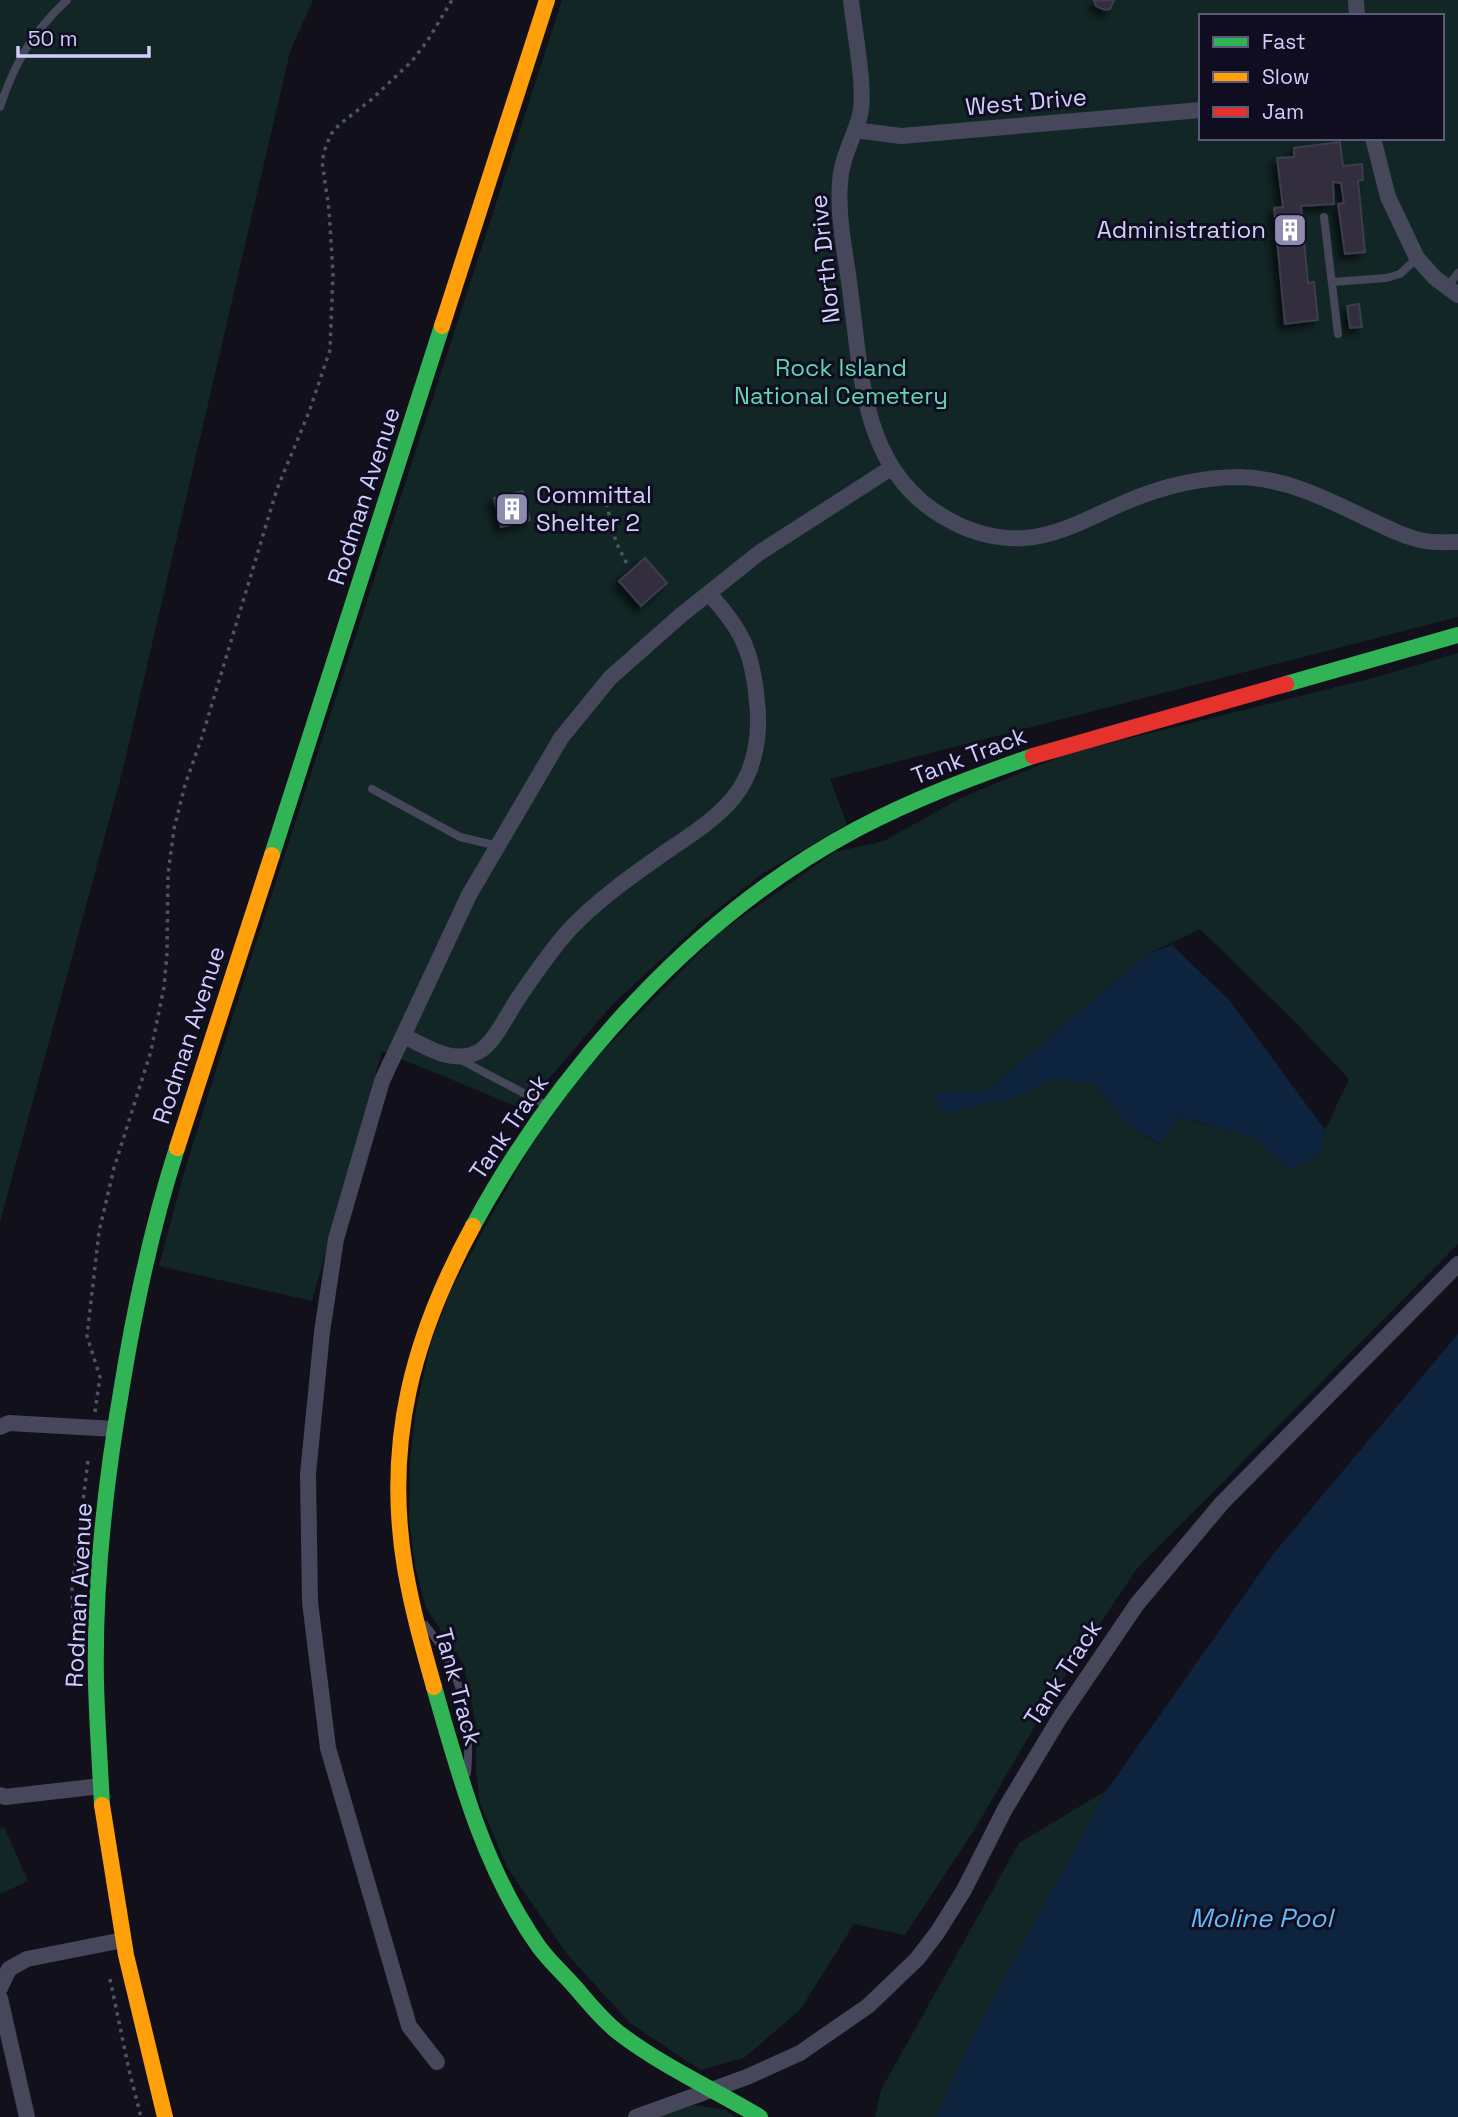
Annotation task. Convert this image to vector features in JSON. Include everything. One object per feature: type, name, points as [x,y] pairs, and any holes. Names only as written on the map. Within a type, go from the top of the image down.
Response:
[{"type":"street","name":"Rodman Avenue","points":[[165,2117],[138,2010],[124,1940],[101,1786],[96,1681],[101,1536],[133,1320],[165,1186],[547,0]]},
{"type":"street","name":"North Drive","points":[[851,0],[861,93],[860,113],[839,185],[842,218],[866,402],[880,450],[909,490],[939,515],[979,532],[1026,538],[1068,528],[1165,487],[1191,481],[1240,477],[1263,479],[1313,494],[1403,535],[1426,541],[1458,542]]},
{"type":"street","name":"West Drive","points":[[855,130],[901,136],[1199,110]]},
{"type":"street","points":[[1374,140],[1388,197],[1417,258],[1434,278],[1453,291]]},
{"type":"street","points":[[437,2062],[409,2026],[332,1761],[310,1602],[308,1474],[322,1332],[336,1239],[382,1081],[469,895],[561,738],[610,678],[659,634],[759,553],[891,468]]},
{"type":"street","points":[[404,1036],[458,1058],[477,1053],[487,1046],[519,997],[569,930],[612,892],[716,815],[735,796],[747,775],[758,737],[753,669],[740,631],[709,594]]},
{"type":"street","name":"Tank Track","points":[[760,2117],[630,2041],[605,2021],[542,1952],[514,1909],[488,1860],[466,1797],[415,1614],[406,1579],[401,1534],[398,1464],[407,1389],[419,1342],[456,1255],[519,1148],[593,1047],[636,1000],[700,940],[811,856],[861,827],[934,792],[1024,758],[1458,635]]},
{"type":"street","name":"Tank Track","points":[[636,2117],[711,2090],[800,2053],[868,2006],[916,1959],[937,1933],[964,1890],[1004,1809],[1059,1719],[1137,1604],[1222,1503],[1458,1264]]},
{"type":"street","points":[[0,1427],[9,1423],[115,1429]]},
{"type":"street","points":[[0,1795],[5,1797],[101,1786]]},
{"type":"street","points":[[0,1988],[9,1969],[27,1959],[124,1940]]},
{"type":"street","points":[[0,1998],[27,2117]]},
{"type":"lane","points":[[0,107],[10,78],[32,37],[67,0]]},
{"type":"lane","points":[[1324,217],[1338,334]]},
{"type":"lane","points":[[1332,282],[1386,278],[1400,274],[1417,258]]},
{"type":"lane","points":[[1453,291],[1458,273]]},
{"type":"lane","points":[[372,789],[460,837],[498,846]]},
{"type":"lane","points":[[458,1058],[548,1106]]},
{"type":"lane","points":[[415,1614],[444,1648],[461,1692],[470,1740],[466,1797]]},
{"type":"path","points":[[93,1428],[100,1377],[87,1336],[99,1232],[114,1168],[151,1051],[164,987],[168,874],[174,829],[277,489],[309,412],[330,350],[333,274],[329,210],[322,161],[324,149],[331,134],[340,124],[372,99],[412,61],[452,0]]},
{"type":"path","points":[[568,492],[590,492],[606,502],[616,542],[628,566]]},
{"type":"path","points":[[75,1679],[72,1589],[89,1455]]},
{"type":"path","points":[[105,1944],[128,2070],[141,2117]]},
{"type":"green space","points":[[0,0],[313,0],[290,52],[122,773],[0,1222]]},
{"type":"green space","name":"Rock Island National Cemetery","points":[[562,0],[1458,0],[1458,617],[830,779],[847,824],[762,874],[700,923],[611,1006],[523,1109],[382,1051],[312,1301],[159,1266],[182,1179]]},
{"type":"green space","points":[[1458,653],[1458,1244],[1136,1570],[1060,1683],[976,1827],[905,1935],[854,1924],[800,2010],[744,2058],[700,2070],[630,2023],[566,1953],[507,1867],[480,1803],[476,1773],[476,1725],[463,1664],[426,1608],[415,1566],[409,1518],[410,1461],[416,1409],[430,1346],[450,1292],[531,1146],[585,1069],[719,933],[835,852],[884,841],[961,798],[1066,754],[1369,679]],"holes":[[[1200,929],[1349,1079],[1325,1130],[1319,1155],[1289,1169],[1253,1137],[1178,1117],[1159,1144],[1127,1124],[1094,1083],[1049,1080],[1011,1099],[936,1092],[985,1092],[1148,954]]]},
{"type":"green space","points":[[1107,1790],[976,2030],[936,2117],[875,2117],[881,2090],[1019,1843]]},
{"type":"green space","points":[[4,1827],[28,1881],[0,1894],[0,1829]]},
{"type":"green space","points":[[695,2105],[725,2110],[736,2117],[657,2117]]},
{"type":"water","points":[[1172,945],[1230,1001],[1325,1130],[1319,1155],[1289,1169],[1253,1137],[1179,1117],[1160,1144],[1127,1124],[1094,1083],[1049,1080],[1011,1099],[943,1113],[935,1092],[985,1092],[1148,954]]},
{"type":"water","name":"Moline Pool","points":[[1458,1334],[1458,2117],[936,2117],[976,2030],[1107,1790],[1274,1553]]},
{"type":"building","points":[[1114,0],[1110,9],[1105,10],[1096,6],[1094,1]]},
{"type":"building","name":"Administration","points":[[1340,142],[1343,166],[1362,164],[1363,180],[1358,181],[1365,252],[1345,254],[1338,204],[1344,203],[1341,183],[1333,182],[1334,204],[1301,206],[1308,283],[1314,282],[1318,320],[1285,324],[1274,208],[1283,207],[1277,158],[1294,157],[1294,148]]},
{"type":"building","points":[[1359,304],[1362,327],[1350,328],[1347,306]]},
{"type":"building","name":"Committal Shelter 2","points":[[523,491],[530,520],[501,527],[494,498]]},
{"type":"building","points":[[645,558],[667,583],[641,606],[619,581]]},
{"type":"traffic: fast","points":[[272,855],[442,326]]},
{"type":"traffic: fast","points":[[1286,684],[1458,635]]},
{"type":"traffic: fast","points":[[473,1226],[547,1109],[590,1053],[637,1000],[688,950],[742,905],[798,864],[857,829],[944,789],[1033,756]]},
{"type":"traffic: fast","points":[[102,1805],[96,1645],[106,1497],[116,1423],[139,1296],[152,1236],[177,1148]]},
{"type":"traffic: fast","points":[[434,1687],[464,1789],[488,1854],[503,1886],[539,1947],[601,2017],[619,2033],[670,2067],[760,2117]]},
{"type":"traffic: slow","points":[[442,326],[547,0]]},
{"type":"traffic: slow","points":[[177,1148],[272,855]]},
{"type":"traffic: slow","points":[[434,1687],[414,1613],[399,1522],[401,1433],[420,1349],[434,1308],[473,1226]]},
{"type":"traffic: slow","points":[[102,1805],[126,1955],[165,2117]]},
{"type":"traffic: jam","points":[[1033,756],[1286,684]]},
{"type":"place","name":"Administration","points":[[1290,230]]},
{"type":"place","name":"Committal Shelter 2","points":[[512,509]]}]
